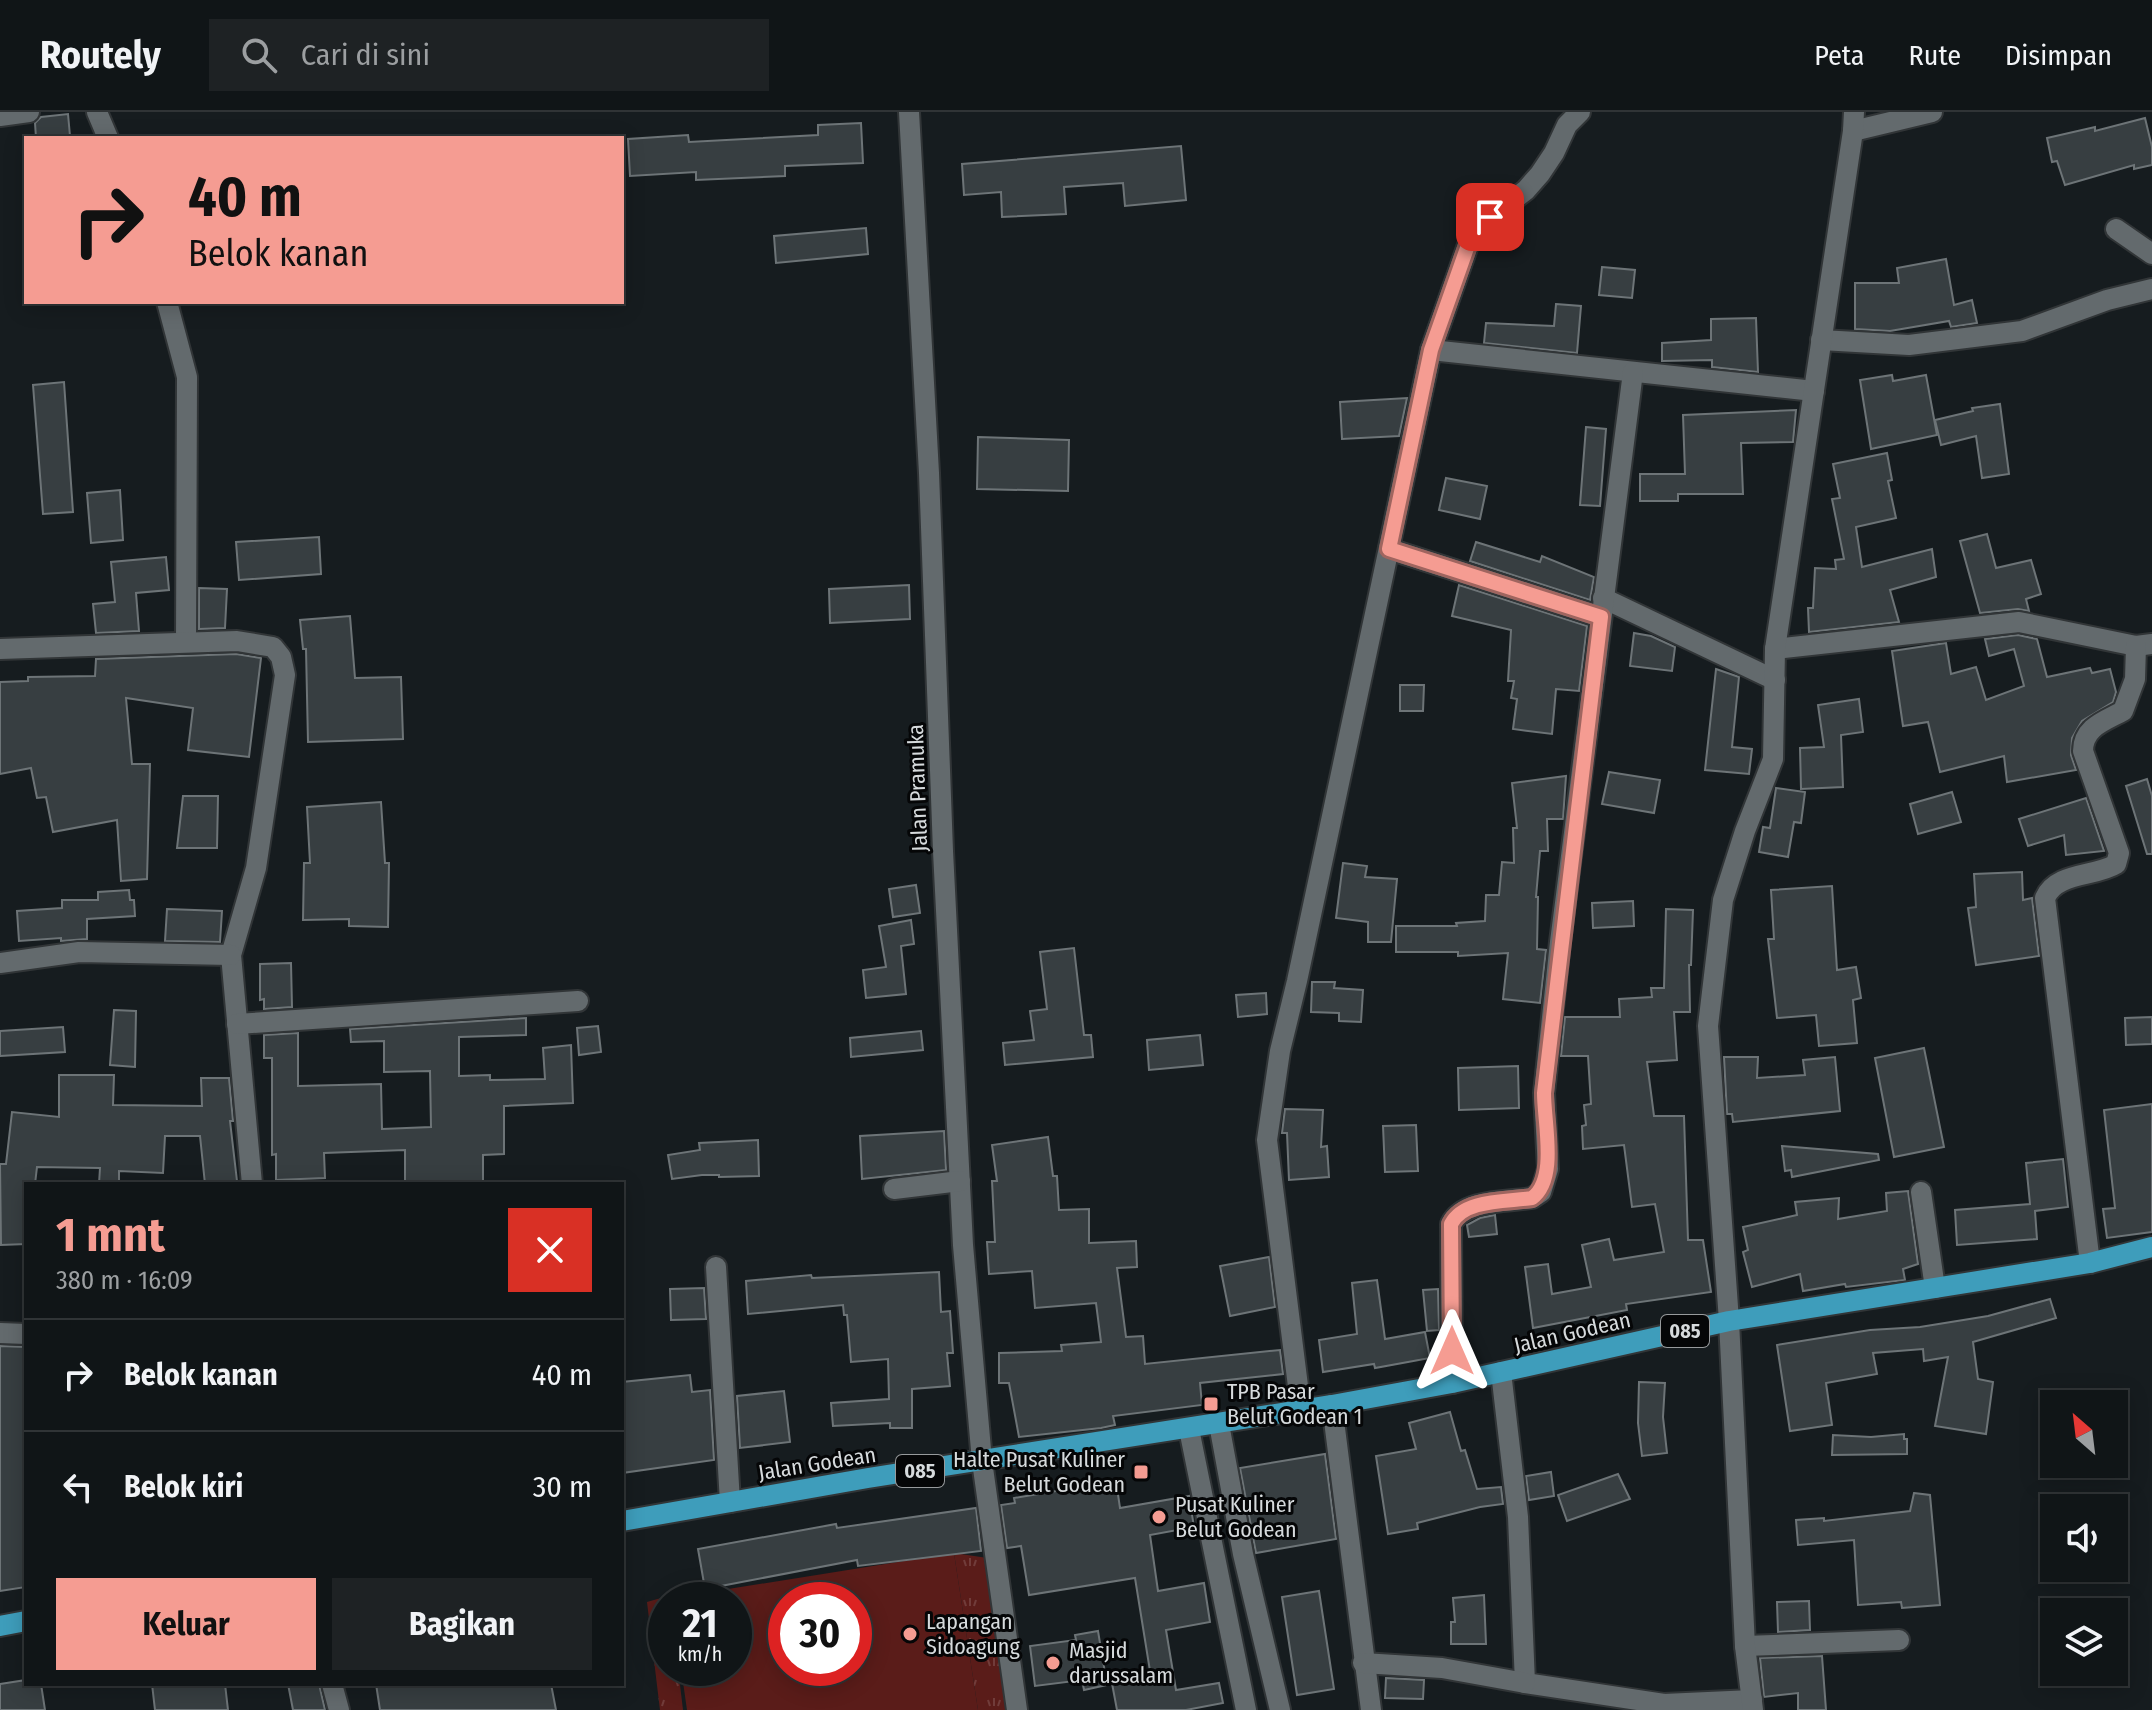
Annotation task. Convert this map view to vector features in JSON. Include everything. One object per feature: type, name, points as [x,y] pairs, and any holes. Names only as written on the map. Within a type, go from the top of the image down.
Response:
[{"type":"main road","name":"Jalan Godean","points":[[624,1521],[1332,1405],[1452,1383],[1729,1321],[2090,1263],[2152,1247]]},
{"type":"main road","points":[[0,1626],[24,1621]]},
{"type":"street","points":[[0,116],[29,112]]},
{"type":"street","points":[[97,112],[107,136]]},
{"type":"street","name":"Jalan Pramuka","points":[[909,112],[929,473],[943,851],[960,1181],[982,1461],[1017,1710]]},
{"type":"street","points":[[1301,1410],[1267,1140],[1280,1051],[1301,966],[1431,350],[1473,231],[1526,190],[1554,153],[1567,125],[1580,112]]},
{"type":"street","points":[[1363,1663],[1442,1668],[1664,1704],[1752,1705],[1745,1646],[1729,1321],[1708,1026],[1723,900],[1773,759],[1775,649],[1853,121],[1932,112]]},
{"type":"street","points":[[2116,229],[2152,254]]},
{"type":"street","points":[[1821,340],[1909,345],[2022,331],[2107,300],[2152,289]]},
{"type":"street","points":[[168,304],[187,377],[186,641]]},
{"type":"street","points":[[1431,350],[1814,391]]},
{"type":"street","points":[[1452,1383],[1451,1224],[1456,1215],[1466,1208],[1532,1198],[1541,1192],[1548,1169],[1544,1093],[1562,927],[1633,372]]},
{"type":"street","points":[[1389,549],[1602,607],[1775,680]]},
{"type":"street","points":[[1775,649],[2019,622],[2144,645],[2123,711],[2090,730],[2083,739],[2083,751],[2119,853],[2116,864],[2105,871],[2066,879],[2049,889],[2045,898],[2090,1263]]},
{"type":"street","points":[[0,649],[237,641],[273,647],[281,657],[285,675],[256,868],[231,955],[252,1182]]},
{"type":"street","points":[[0,963],[79,952],[231,955]]},
{"type":"street","points":[[237,1024],[578,1001]]},
{"type":"street","points":[[894,1189],[960,1181]]},
{"type":"street","points":[[1921,1192],[1935,1288]]},
{"type":"street","points":[[716,1267],[730,1502]]},
{"type":"street","points":[[0,1333],[24,1334]]},
{"type":"street","points":[[1501,1372],[1518,1517],[1525,1683]]},
{"type":"street","points":[[1332,1405],[1371,1710]]},
{"type":"street","points":[[1219,1424],[1243,1554],[1280,1710]]},
{"type":"street","points":[[1189,1429],[1246,1710]]},
{"type":"street","points":[[1745,1646],[1899,1640]]},
{"type":"street","points":[[333,1686],[339,1710]]},
{"type":"green space","name":"Lapangan Sidoagung","points":[[954,1553],[978,1710],[687,1710],[684,1686],[752,1686],[752,1585],[768,1583],[768,1686],[872,1686],[872,1582],[772,1582]]},
{"type":"green space","points":[[954,1553],[994,1559],[1015,1710],[978,1710]]},
{"type":"green space","points":[[657,1686],[680,1686],[683,1710],[660,1710]]},
{"type":"building","points":[[68,114],[70,136],[36,136],[35,123],[41,117]]},
{"type":"building","points":[[2145,118],[2152,147],[2152,165],[2134,169],[2134,165],[2065,185],[2057,161],[2052,162],[2047,138],[2095,127],[2095,131]]},
{"type":"building","points":[[861,123],[863,163],[785,166],[785,176],[696,180],[696,172],[630,176],[628,139],[688,135],[689,142],[818,135],[818,125]]},
{"type":"building","points":[[1181,146],[1186,200],[1125,206],[1123,183],[1064,187],[1066,214],[1002,217],[1001,192],[964,195],[962,164]]},
{"type":"building","points":[[866,228],[868,254],[776,263],[774,236]]},
{"type":"building","points":[[1946,259],[1954,305],[1972,300],[1977,323],[1951,327],[1949,321],[1890,331],[1855,329],[1855,283],[1899,283],[1897,268]]},
{"type":"building","points":[[1602,267],[1635,270],[1632,298],[1599,295]]},
{"type":"building","points":[[1556,304],[1581,306],[1577,353],[1484,343],[1486,323],[1554,326]]},
{"type":"building","points":[[1756,318],[1758,372],[1712,367],[1712,360],[1662,361],[1662,343],[1711,340],[1711,319]]},
{"type":"building","points":[[1892,375],[1893,381],[1926,375],[1937,435],[1871,449],[1860,380]]},
{"type":"building","points":[[64,382],[73,512],[43,514],[33,385]]},
{"type":"building","points":[[1407,398],[1399,436],[1342,439],[1340,402]]},
{"type":"building","points":[[2000,404],[2009,474],[1982,478],[1976,436],[1941,445],[1935,420],[1973,411],[1972,408]]},
{"type":"building","points":[[1796,410],[1793,442],[1741,443],[1743,494],[1678,494],[1678,501],[1640,501],[1640,474],[1685,474],[1683,415]]},
{"type":"building","points":[[1586,427],[1606,429],[1600,506],[1580,505]]},
{"type":"building","points":[[978,437],[1069,440],[1068,491],[977,489]]},
{"type":"building","points":[[1887,453],[1892,480],[1888,481],[1896,518],[1856,527],[1862,567],[1932,549],[1936,577],[1890,590],[1899,622],[1809,632],[1808,608],[1813,608],[1815,568],[1836,569],[1835,560],[1844,559],[1832,499],[1840,498],[1833,464]]},
{"type":"building","points":[[1446,478],[1487,486],[1480,519],[1439,510]]},
{"type":"building","points":[[120,490],[123,540],[91,543],[87,493]]},
{"type":"building","points":[[1987,534],[1996,568],[2031,560],[2041,594],[2026,599],[2029,611],[2018,609],[1980,613],[1960,541]]},
{"type":"building","points":[[319,537],[321,574],[239,580],[236,542]]},
{"type":"building","points":[[1476,542],[1540,562],[1542,556],[1594,577],[1590,600],[1470,561]]},
{"type":"building","points":[[166,557],[169,590],[136,593],[139,631],[96,633],[93,604],[115,602],[111,562]]},
{"type":"building","points":[[909,585],[910,619],[830,623],[829,589]]},
{"type":"building","points":[[1459,585],[1587,626],[1579,691],[1556,689],[1552,734],[1513,729],[1517,699],[1511,698],[1514,681],[1508,681],[1511,630],[1452,616]]},
{"type":"building","points":[[199,588],[227,589],[225,628],[199,629]]},
{"type":"building","points":[[350,616],[355,678],[401,677],[403,739],[308,742],[306,649],[303,649],[300,620]]},
{"type":"building","points":[[1634,633],[1651,636],[1675,647],[1672,671],[1630,666]]},
{"type":"building","points":[[2018,635],[2037,639],[2047,677],[2090,668],[2092,673],[2110,669],[2116,692],[2113,702],[2082,721],[2072,738],[2071,755],[2076,770],[2007,782],[2004,756],[1940,772],[1928,722],[1903,726],[1892,651],[1946,643],[1951,674],[1976,667],[1986,700],[2024,686],[2014,649],[1989,656],[1985,639]]},
{"type":"building","points":[[236,654],[261,658],[249,757],[188,750],[193,708],[126,698],[132,764],[150,764],[147,879],[121,881],[117,820],[53,832],[46,797],[37,798],[31,768],[0,774],[0,682],[28,681],[28,677],[95,676],[96,659]]},
{"type":"building","points":[[1716,669],[1739,677],[1732,747],[1752,749],[1749,774],[1705,770]]},
{"type":"building","points":[[1400,685],[1424,685],[1423,711],[1400,711]]},
{"type":"building","points":[[1859,699],[1863,732],[1841,735],[1843,787],[1801,789],[1800,748],[1824,747],[1818,705]]},
{"type":"building","points":[[1609,772],[1660,780],[1654,813],[1602,804]]},
{"type":"building","points":[[1566,776],[1563,819],[1547,819],[1548,851],[1540,851],[1536,897],[1537,949],[1546,950],[1540,1003],[1503,999],[1508,953],[1458,956],[1458,952],[1396,952],[1396,926],[1457,926],[1456,923],[1485,921],[1486,895],[1499,895],[1502,862],[1514,863],[1513,828],[1517,828],[1512,783]]},
{"type":"building","points":[[2147,779],[2152,796],[2152,854],[2147,854],[2126,786]]},
{"type":"building","points":[[1776,788],[1805,792],[1801,823],[1794,822],[1788,857],[1759,852],[1763,827],[1770,828]]},
{"type":"building","points":[[1952,792],[1961,822],[1918,834],[1910,804]]},
{"type":"building","points":[[183,796],[218,796],[217,848],[177,848]]},
{"type":"building","points":[[2086,798],[2104,851],[2066,855],[2064,835],[2028,846],[2019,819]]},
{"type":"building","points":[[381,802],[385,863],[389,863],[388,927],[349,926],[349,919],[303,920],[304,863],[310,863],[307,807]]},
{"type":"building","points":[[1343,863],[1367,866],[1365,877],[1397,879],[1391,942],[1368,942],[1368,922],[1336,918]]},
{"type":"building","points":[[2022,872],[2023,900],[2032,898],[2039,956],[1976,965],[1968,908],[1976,907],[1974,874]]},
{"type":"building","points":[[916,885],[920,913],[893,917],[889,889]]},
{"type":"building","points":[[1832,886],[1837,970],[1856,967],[1861,998],[1853,1000],[1857,1043],[1819,1046],[1816,1015],[1777,1018],[1768,939],[1774,939],[1771,890]]},
{"type":"building","points":[[129,890],[130,900],[134,900],[135,916],[87,919],[87,939],[19,941],[17,911],[62,908],[62,900],[98,900],[98,892]]},
{"type":"building","points":[[1633,901],[1634,926],[1593,928],[1592,903]]},
{"type":"building","points":[[167,909],[222,911],[220,942],[165,941]]},
{"type":"building","points":[[1666,909],[1693,910],[1690,1012],[1674,1012],[1677,1060],[1647,1062],[1654,1116],[1684,1116],[1688,1240],[1703,1240],[1711,1292],[1626,1304],[1627,1310],[1533,1328],[1525,1267],[1548,1264],[1552,1294],[1591,1287],[1582,1245],[1609,1239],[1614,1260],[1664,1252],[1655,1204],[1632,1207],[1624,1145],[1583,1149],[1582,1126],[1586,1125],[1584,1105],[1591,1104],[1588,1056],[1561,1056],[1565,1017],[1620,1017],[1619,999],[1652,997],[1651,988],[1664,988]]},
{"type":"building","points":[[911,920],[914,944],[901,946],[906,994],[866,998],[863,970],[886,967],[879,926]]},
{"type":"building","points":[[1074,948],[1084,1035],[1091,1035],[1093,1057],[1005,1065],[1003,1043],[1034,1040],[1030,1011],[1047,1009],[1040,952]]},
{"type":"building","points":[[291,963],[292,1007],[264,1009],[264,999],[260,1000],[260,964]]},
{"type":"building","points":[[1312,982],[1335,982],[1334,988],[1363,990],[1361,1022],[1339,1021],[1339,1013],[1311,1012]]},
{"type":"building","points":[[1266,993],[1267,1014],[1238,1017],[1236,995]]},
{"type":"building","points":[[114,1010],[136,1011],[135,1067],[110,1065]]},
{"type":"building","points":[[2152,1017],[2152,1044],[2126,1045],[2125,1018]]},
{"type":"building","points":[[526,1018],[526,1035],[459,1037],[459,1076],[490,1075],[490,1080],[545,1079],[543,1048],[571,1045],[573,1103],[504,1106],[504,1154],[483,1155],[483,1182],[405,1182],[405,1150],[324,1153],[325,1178],[276,1180],[276,1154],[272,1155],[272,1058],[264,1058],[264,1035],[298,1033],[298,1086],[381,1084],[382,1129],[431,1127],[430,1071],[384,1072],[384,1041],[351,1042],[350,1029]]},
{"type":"building","points":[[598,1026],[601,1052],[579,1055],[577,1028]]},
{"type":"building","points":[[63,1027],[65,1052],[0,1056],[0,1031]]},
{"type":"building","points":[[921,1031],[923,1050],[851,1057],[850,1038]]},
{"type":"building","points":[[1200,1035],[1203,1065],[1149,1070],[1147,1040]]},
{"type":"building","points":[[1924,1048],[1944,1147],[1894,1157],[1875,1058]]},
{"type":"building","points":[[1724,1057],[1758,1057],[1757,1078],[1805,1075],[1803,1060],[1835,1057],[1840,1111],[1733,1122],[1732,1114],[1727,1114]]},
{"type":"building","points":[[1518,1066],[1519,1108],[1459,1110],[1458,1068]]},
{"type":"building","points":[[59,1075],[114,1075],[113,1105],[202,1106],[201,1078],[229,1078],[237,1181],[205,1182],[200,1136],[165,1136],[163,1173],[119,1171],[119,1182],[99,1182],[100,1168],[37,1167],[35,1182],[24,1182],[24,1244],[1,1245],[0,1164],[6,1164],[12,1112],[59,1117]]},
{"type":"building","points":[[2152,1104],[2152,1232],[2107,1238],[2103,1209],[2115,1208],[2104,1110]]},
{"type":"building","points":[[1285,1109],[1323,1110],[1321,1147],[1327,1146],[1329,1177],[1289,1180],[1287,1133],[1282,1133]]},
{"type":"building","points":[[1416,1125],[1418,1171],[1385,1172],[1383,1126]]},
{"type":"building","points":[[944,1131],[946,1170],[862,1179],[860,1136]]},
{"type":"building","points":[[1048,1137],[1053,1176],[1057,1176],[1059,1210],[1089,1209],[1089,1243],[1136,1241],[1137,1267],[1117,1268],[1126,1337],[1143,1336],[1145,1364],[1280,1350],[1283,1374],[1200,1383],[1202,1405],[1113,1416],[1115,1425],[1101,1428],[1019,1437],[1009,1383],[999,1383],[999,1353],[1062,1351],[1061,1345],[1101,1342],[1096,1303],[1035,1308],[1032,1271],[989,1274],[987,1242],[995,1242],[992,1181],[997,1181],[992,1145]]},
{"type":"building","points":[[758,1140],[759,1176],[702,1175],[672,1179],[668,1155],[700,1150],[699,1143]]},
{"type":"building","points":[[1782,1146],[1878,1154],[1879,1160],[1792,1177],[1791,1170],[1785,1171]]},
{"type":"building","points":[[2063,1159],[2068,1207],[2035,1211],[2037,1239],[1957,1245],[1955,1210],[2030,1204],[2026,1163]]},
{"type":"building","points":[[1908,1191],[1918,1264],[1903,1269],[1905,1280],[1846,1287],[1845,1284],[1803,1291],[1800,1274],[1752,1287],[1743,1252],[1748,1250],[1743,1227],[1797,1215],[1795,1202],[1839,1198],[1838,1219],[1887,1211],[1886,1193]]},
{"type":"building","points":[[1495,1215],[1497,1234],[1469,1237],[1467,1225]]},
{"type":"building","points":[[1269,1257],[1275,1307],[1230,1316],[1220,1266]]},
{"type":"building","points":[[939,1272],[941,1312],[950,1311],[953,1353],[947,1353],[950,1386],[912,1389],[912,1428],[890,1428],[890,1423],[833,1426],[831,1403],[889,1399],[888,1359],[851,1362],[847,1315],[844,1315],[843,1305],[748,1314],[746,1281],[811,1275],[812,1278]]},
{"type":"building","points":[[1377,1280],[1385,1339],[1425,1332],[1430,1358],[1375,1368],[1374,1364],[1323,1372],[1319,1340],[1357,1334],[1352,1283]]},
{"type":"building","points":[[704,1288],[706,1319],[671,1320],[670,1289]]},
{"type":"building","points":[[1438,1289],[1439,1330],[1427,1331],[1423,1290]]},
{"type":"building","points":[[2050,1299],[2056,1318],[1973,1342],[1978,1379],[1993,1382],[1986,1434],[1935,1426],[1948,1357],[1924,1361],[1923,1349],[1873,1353],[1877,1374],[1826,1383],[1832,1425],[1790,1431],[1777,1345],[1988,1316]]},
{"type":"building","points":[[0,1346],[24,1347],[24,1587],[0,1591]]},
{"type":"building","points":[[690,1375],[692,1392],[710,1390],[714,1460],[624,1473],[624,1382]]},
{"type":"building","points":[[1639,1382],[1665,1383],[1663,1417],[1667,1453],[1642,1456],[1638,1423]]},
{"type":"building","points":[[784,1391],[790,1442],[740,1448],[737,1396]]},
{"type":"building","points":[[1450,1412],[1461,1451],[1465,1450],[1477,1489],[1501,1487],[1503,1504],[1417,1523],[1418,1529],[1388,1534],[1376,1456],[1416,1449],[1409,1423]]},
{"type":"building","points":[[1904,1434],[1907,1454],[1832,1455],[1833,1435],[1871,1437]]},
{"type":"building","points":[[1325,1454],[1336,1539],[1256,1553],[1240,1468]]},
{"type":"building","points":[[1551,1472],[1554,1496],[1529,1500],[1526,1476]]},
{"type":"building","points":[[1618,1474],[1630,1499],[1567,1521],[1558,1495]]},
{"type":"building","points":[[1116,1481],[1120,1508],[1189,1496],[1194,1527],[1150,1535],[1158,1591],[1204,1583],[1210,1622],[1166,1630],[1176,1690],[1219,1683],[1223,1703],[1186,1710],[1117,1710],[1111,1678],[1150,1671],[1135,1578],[1029,1595],[1021,1546],[1007,1548],[1001,1505],[1015,1503],[1014,1498]]},
{"type":"building","points":[[1914,1493],[1930,1495],[1940,1605],[1902,1608],[1901,1602],[1858,1605],[1854,1540],[1798,1545],[1796,1520],[1824,1518],[1824,1521],[1910,1511]]},
{"type":"building","points":[[976,1508],[981,1551],[858,1566],[857,1560],[742,1582],[704,1582],[698,1549],[836,1524],[837,1528]]},
{"type":"building","points":[[1319,1591],[1334,1689],[1297,1695],[1282,1597]]},
{"type":"building","points":[[1484,1595],[1486,1644],[1451,1644],[1451,1622],[1455,1622],[1453,1598]]},
{"type":"building","points":[[1809,1601],[1810,1630],[1778,1632],[1777,1602]]},
{"type":"building","points":[[1098,1631],[1107,1685],[1084,1690],[1082,1680],[1035,1686],[1030,1646],[1076,1640],[1075,1635]]},
{"type":"building","points":[[1822,1656],[1826,1710],[1798,1710],[1798,1693],[1764,1697],[1760,1658]]},
{"type":"building","points":[[1386,1678],[1424,1680],[1423,1699],[1385,1698]]},
{"type":"building","points":[[24,1680],[24,1686],[41,1686],[45,1710],[0,1710],[0,1684]]},
{"type":"building","points":[[152,1686],[225,1686],[228,1710],[155,1710]]},
{"type":"building","points":[[288,1686],[319,1686],[325,1710],[293,1710]]},
{"type":"building","points":[[376,1686],[551,1686],[556,1710],[380,1710]]},
{"type":"place","name":"TPB Pasar Belut Godean 1","points":[[1211,1404]]},
{"type":"place","name":"Halte Pusat Kuliner Belut Godean","points":[[1141,1472]]},
{"type":"place","name":"Pusat Kuliner Belut Godean","points":[[1159,1517]]},
{"type":"place","name":"Lapangan Sidoagung","points":[[910,1634]]},
{"type":"place","name":"Masjid darussalam","points":[[1053,1663]]},
{"type":"route","points":[[1452,1351],[1451,1224],[1456,1215],[1466,1208],[1532,1198],[1541,1192],[1548,1169],[1544,1093],[1601,617],[1389,549],[1431,350],[1473,231],[1490,217]]}]
